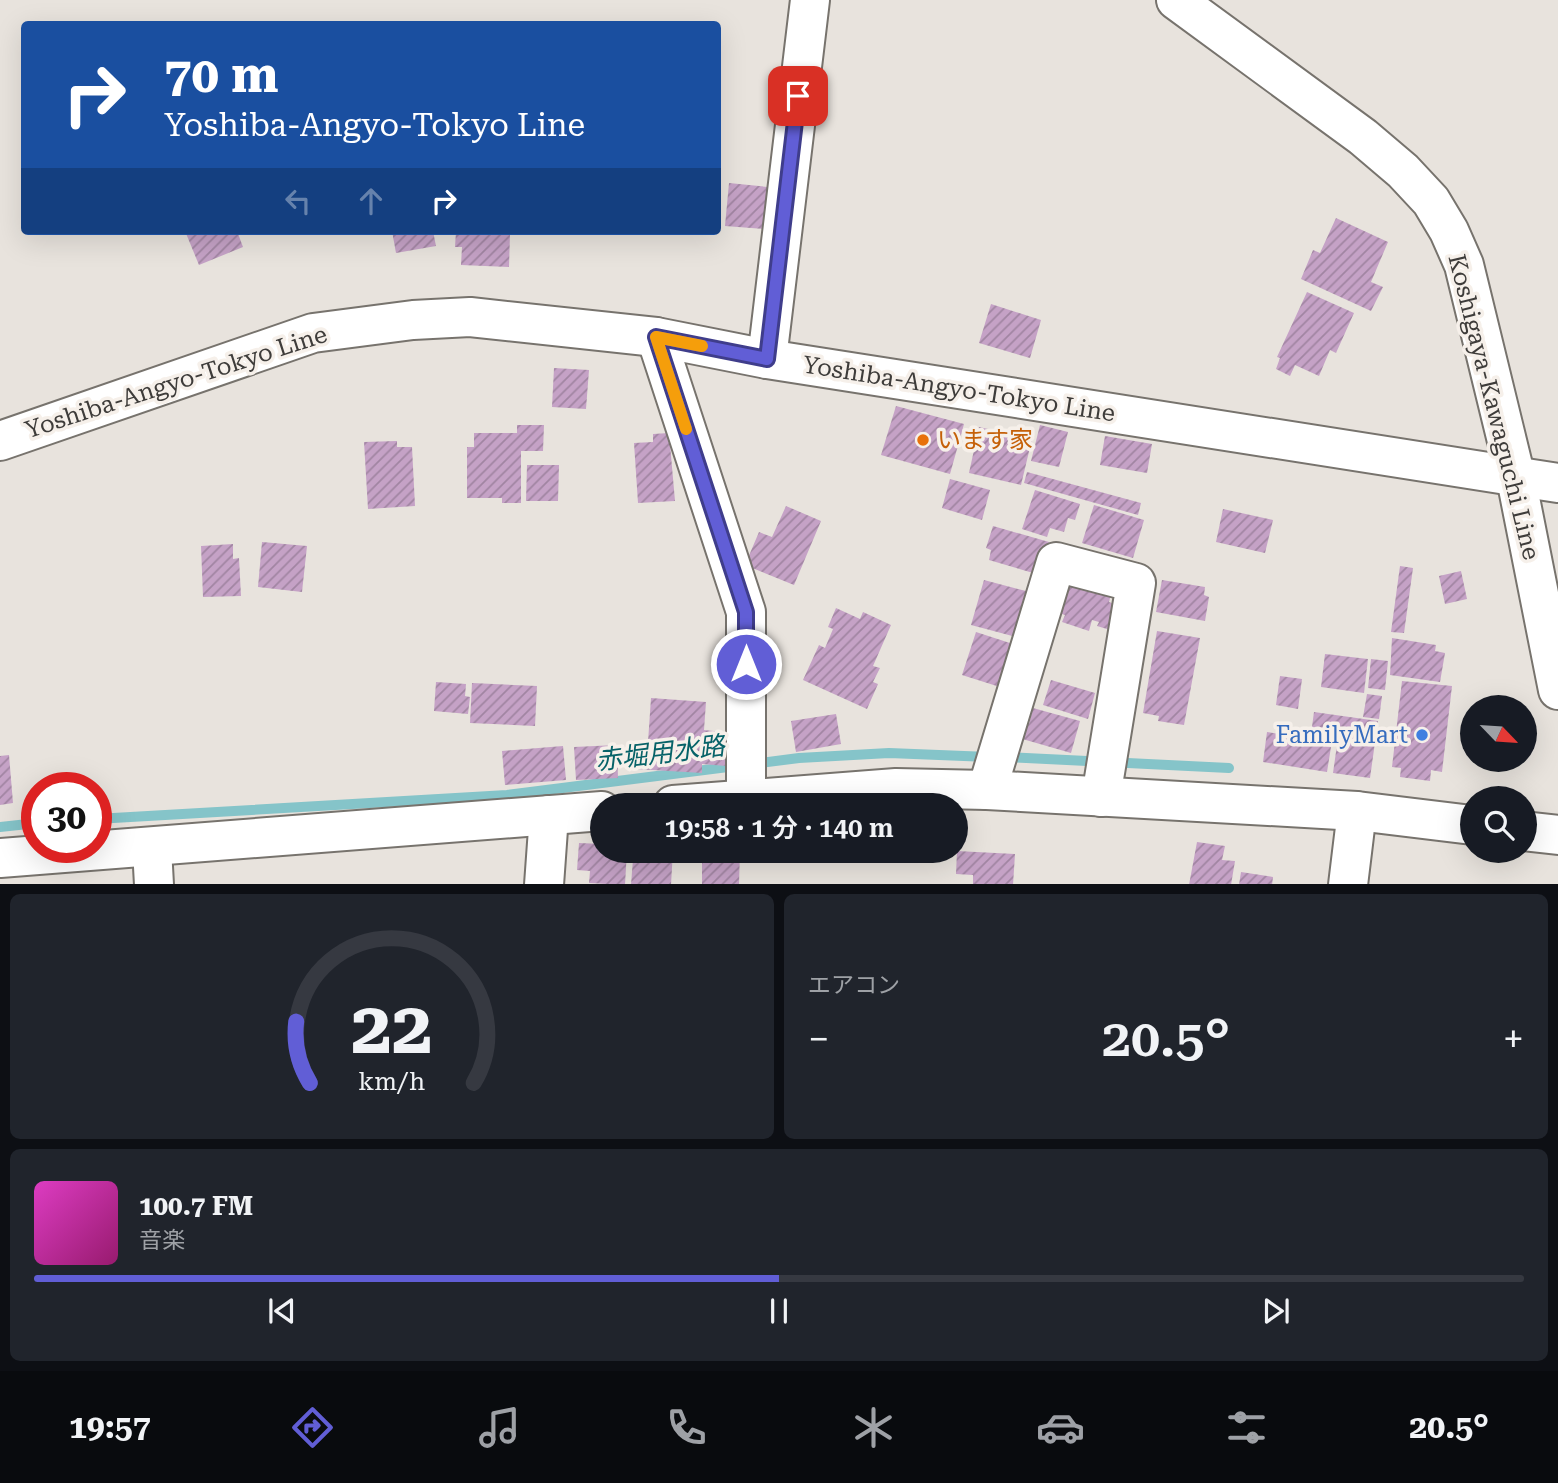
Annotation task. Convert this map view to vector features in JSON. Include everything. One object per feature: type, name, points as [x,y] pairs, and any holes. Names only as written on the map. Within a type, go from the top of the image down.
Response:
[{"type":"street","points":[[767,359],[810,0]]},
{"type":"street","name":"Koshigaya-Kawaguchi Line","points":[[1176,0],[1363,137],[1403,171],[1432,201],[1450,231],[1464,265],[1516,478],[1558,690]]},
{"type":"street","name":"Yoshiba-Angyo-Tokyo Line","points":[[0,441],[279,343],[351,327],[470,317],[656,337],[767,359],[1558,483]]},
{"type":"street","points":[[656,337],[746,612],[746,793],[896,788],[987,790],[1357,811],[1460,824]]},
{"type":"street","points":[[987,790],[1056,562],[1136,583],[1101,797]]},
{"type":"street","points":[[1348,884],[1357,811]]},
{"type":"street","points":[[0,858],[153,866],[590,812]]},
{"type":"street","points":[[544,884],[549,815]]},
{"type":"street","points":[[1537,833],[1558,835]]},
{"type":"building","points":[[729,183],[768,187],[764,229],[725,226]]},
{"type":"building","points":[[1336,218],[1388,242],[1371,282],[1383,287],[1371,311],[1301,279],[1313,250],[1320,253]]},
{"type":"building","points":[[187,235],[238,235],[243,247],[199,265]]},
{"type":"building","points":[[393,235],[434,235],[436,246],[396,253]]},
{"type":"building","points":[[456,235],[510,235],[509,267],[461,265],[462,247],[455,247]]},
{"type":"building","points":[[1307,292],[1354,313],[1336,353],[1330,350],[1319,376],[1295,365],[1290,376],[1276,369],[1280,358],[1277,357]]},
{"type":"building","points":[[991,304],[1041,320],[1030,358],[979,343]]},
{"type":"building","points":[[554,368],[589,370],[586,409],[552,407]]},
{"type":"building","name":"います家","points":[[896,406],[964,424],[950,474],[881,455]]},
{"type":"building","points":[[517,425],[544,425],[543,451],[521,451],[521,503],[502,503],[502,498],[467,498],[467,447],[474,447],[474,433],[517,433]]},
{"type":"building","points":[[1040,425],[1068,432],[1059,467],[1031,461]]},
{"type":"building","points":[[979,427],[1032,439],[1021,485],[969,473]]},
{"type":"building","points":[[669,433],[675,501],[638,503],[634,443],[653,442],[653,434]]},
{"type":"building","points":[[1105,436],[1152,444],[1147,473],[1100,465]]},
{"type":"building","points":[[397,441],[397,447],[412,447],[415,506],[368,509],[364,442]]},
{"type":"building","points":[[527,465],[559,465],[558,501],[526,501]]},
{"type":"building","points":[[1027,472],[1141,503],[1138,515],[1024,483]]},
{"type":"building","points":[[950,479],[990,490],[982,520],[942,508]]},
{"type":"building","points":[[1035,490],[1080,504],[1075,520],[1068,518],[1064,532],[1050,528],[1047,537],[1022,529]]},
{"type":"building","points":[[1094,505],[1144,520],[1133,558],[1082,543]]},
{"type":"building","points":[[786,506],[821,521],[794,585],[745,565],[759,532],[772,537]]},
{"type":"building","points":[[1223,509],[1273,520],[1265,553],[1216,542]]},
{"type":"building","points":[[993,526],[1049,542],[1040,575],[989,560],[991,550],[986,548]]},
{"type":"building","points":[[262,542],[307,546],[302,592],[258,587]]},
{"type":"building","points":[[233,544],[233,559],[239,558],[241,596],[203,597],[201,546]]},
{"type":"building","points":[[1400,566],[1413,568],[1404,633],[1391,632]]},
{"type":"building","points":[[1461,571],[1467,599],[1445,604],[1439,576]]},
{"type":"building","points":[[1071,575],[1111,594],[1109,602],[1120,606],[1117,632],[1097,626],[1099,622],[1092,620],[1089,631],[1062,622],[1065,615],[1059,613]]},
{"type":"building","points":[[984,580],[1026,591],[1022,603],[1029,605],[1020,638],[971,625]]},
{"type":"building","points":[[1162,580],[1205,587],[1204,595],[1209,597],[1205,621],[1156,612]]},
{"type":"building","points":[[836,608],[860,619],[863,612],[891,625],[873,666],[880,668],[873,682],[878,684],[867,709],[803,680],[819,645],[825,648],[833,629],[828,627]]},
{"type":"building","points":[[1157,631],[1200,638],[1184,725],[1158,721],[1159,716],[1143,713]]},
{"type":"building","points":[[976,632],[1016,645],[1003,688],[962,675]]},
{"type":"building","points":[[1392,638],[1436,645],[1435,651],[1445,653],[1440,682],[1390,675]]},
{"type":"building","points":[[1325,654],[1368,659],[1364,693],[1321,687]]},
{"type":"building","points":[[1371,659],[1388,661],[1385,690],[1368,688]]},
{"type":"building","points":[[1280,676],[1302,679],[1298,709],[1276,705]]},
{"type":"building","points":[[1051,680],[1095,693],[1088,719],[1043,705]]},
{"type":"building","points":[[1402,681],[1452,686],[1442,772],[1431,770],[1430,781],[1400,777],[1401,768],[1392,767]]},
{"type":"building","points":[[436,682],[466,684],[465,696],[470,697],[468,714],[434,711]]},
{"type":"building","points":[[472,683],[537,686],[535,726],[470,723]]},
{"type":"building","points":[[1367,694],[1382,696],[1379,719],[1363,717]]},
{"type":"building","points":[[651,698],[706,702],[704,730],[723,732],[723,745],[727,746],[726,766],[702,764],[702,773],[636,769],[638,741],[648,742]]},
{"type":"building","points":[[1033,708],[1080,721],[1071,753],[1019,738],[1024,723],[1029,724]]},
{"type":"building","points":[[1314,712],[1378,721],[1370,778],[1333,773],[1338,738],[1311,734]]},
{"type":"building","points":[[836,714],[841,744],[796,752],[791,721]]},
{"type":"building","points":[[1267,732],[1298,737],[1297,743],[1331,747],[1327,772],[1263,762]]},
{"type":"building","points":[[617,745],[618,778],[576,780],[574,747]]},
{"type":"building","points":[[563,746],[566,780],[505,785],[502,751]]},
{"type":"building","points":[[9,755],[13,803],[0,805],[0,756]]},
{"type":"building","points":[[1197,842],[1225,846],[1222,860],[1235,861],[1231,884],[1189,884]]},
{"type":"building","points":[[579,843],[590,843],[590,863],[626,863],[625,884],[589,883],[590,871],[577,870]]},
{"type":"building","points":[[968,852],[1015,854],[1013,884],[973,884],[973,875],[956,874],[956,863],[968,863]]},
{"type":"building","points":[[633,863],[672,863],[671,884],[631,884]]},
{"type":"building","points":[[702,863],[740,863],[739,884],[702,884]]},
{"type":"building","points":[[1241,872],[1273,877],[1272,884],[1239,884]]},
{"type":"waterway","name":"赤堀用水路","points":[[112,818],[507,795],[799,758],[889,753],[989,757]]},
{"type":"waterway","name":"赤堀用水路","points":[[1005,757],[1229,768]]},
{"type":"waterway","name":"赤堀用水路","points":[[0,827],[21,825]]},
{"type":"slow traffic","points":[[686,429],[656,337],[702,346]]},
{"type":"place","name":"います家","points":[[923,440]]},
{"type":"place","name":"FamilyMart","points":[[1422,735]]},
{"type":"route","points":[[746,664],[746,612],[656,337],[767,359],[798,96]]}]
